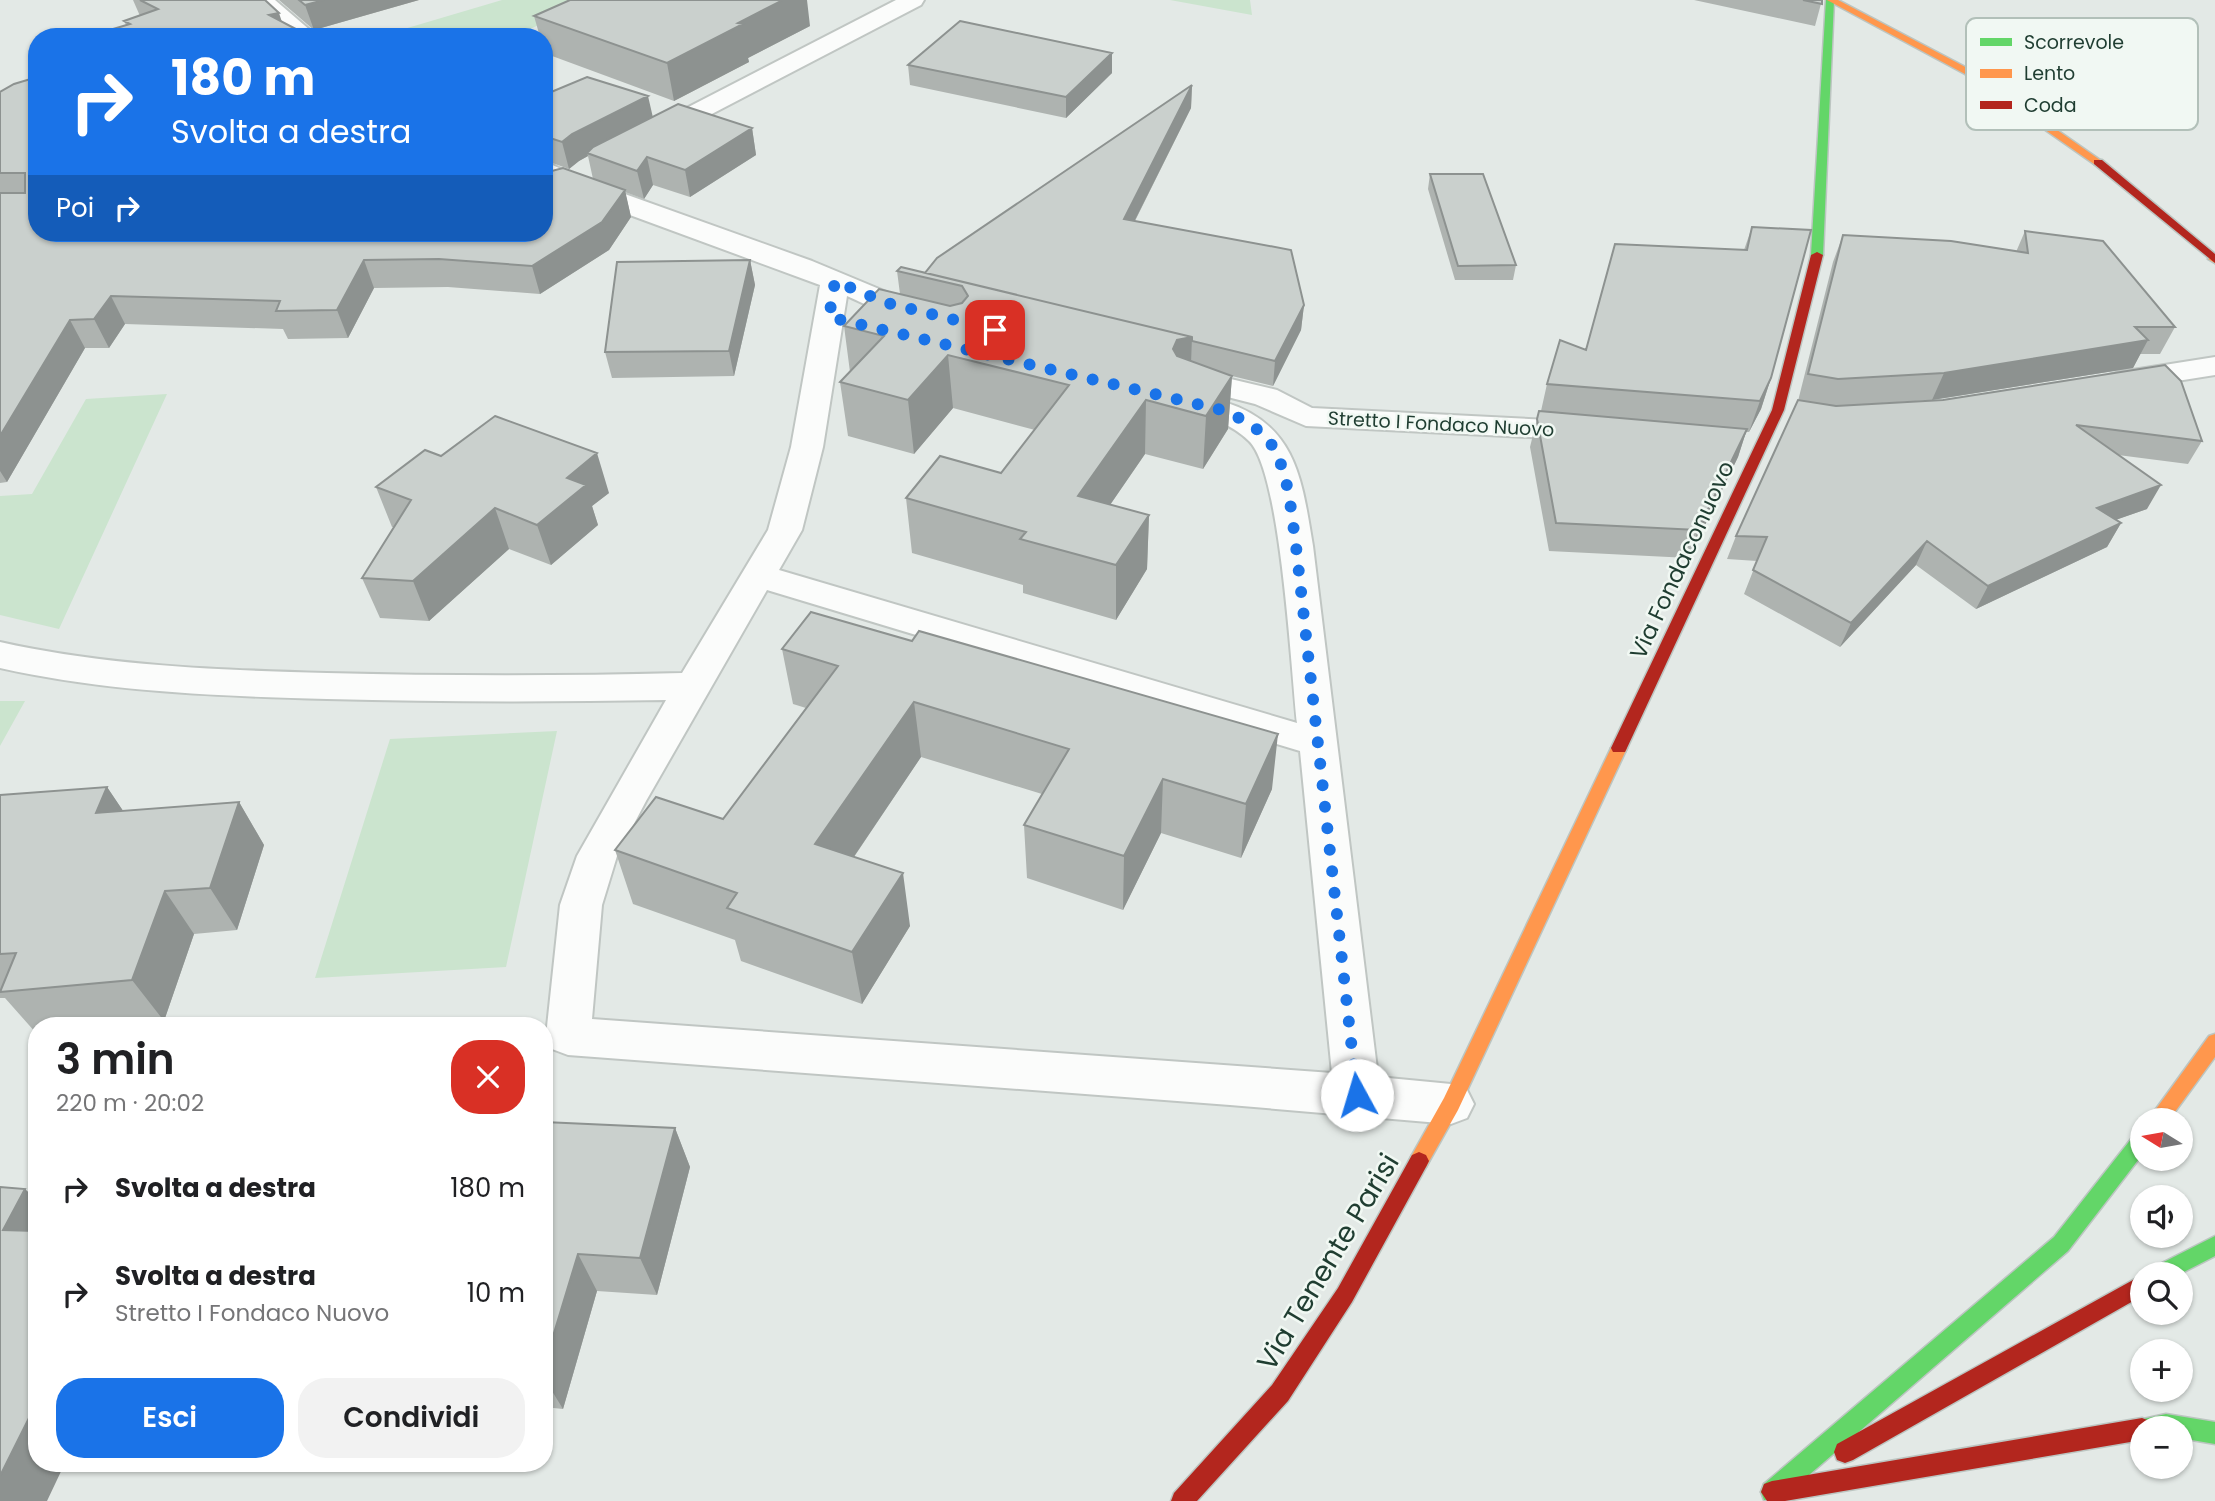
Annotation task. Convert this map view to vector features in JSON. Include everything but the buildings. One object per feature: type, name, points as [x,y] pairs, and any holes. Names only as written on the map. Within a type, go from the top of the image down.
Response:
[{"type":"main road","points":[[1830,0],[1898,33],[1966,71]]},
{"type":"main road","name":"Via Fondaconuovo","points":[[1451,1104],[1748,445],[1790,412],[1816,261],[1830,0]]},
{"type":"main road","points":[[2055,130],[2131,186],[2215,260]]},
{"type":"main road","points":[[2167,1108],[2215,1042]]},
{"type":"main road","name":"Via Tenente Parisi","points":[[1182,1501],[1280,1393],[1345,1296],[1451,1104]]},
{"type":"main road","points":[[1772,1492],[2060,1244],[2130,1155]]},
{"type":"main road","points":[[2183,1262],[2215,1245]]},
{"type":"main road","points":[[1758,1501],[2130,1292]]},
{"type":"main road","points":[[2193,1429],[2215,1433]]},
{"type":"main road","points":[[1772,1492],[2130,1431]]},
{"type":"street","points":[[262,0],[294,28]]},
{"type":"street","points":[[625,149],[913,0]]},
{"type":"street","points":[[553,171],[580,176],[832,299],[945,331]]},
{"type":"street","points":[[553,188],[580,176]]},
{"type":"street","points":[[832,299],[807,447],[785,530],[628,797],[597,856],[581,905],[568,1036],[761,1054],[1115,1075],[1451,1104]]},
{"type":"street","points":[[2094,386],[2215,366]]},
{"type":"street","name":"Stretto I Fondaco Nuovo","points":[[1318,743],[1296,546],[1286,482],[1276,453],[1263,433],[1222,410],[1154,381],[1266,397],[1306,417],[1528,426],[1610,433]]},
{"type":"street","points":[[759,576],[1318,743],[1357,1095]]},
{"type":"street","points":[[0,655],[45,665],[136,677],[263,684],[501,690],[694,686]]},
{"type":"green space","points":[[502,0],[592,0],[532,28],[407,28]]},
{"type":"green space","points":[[1170,0],[1250,0],[1252,15]]},
{"type":"green space","points":[[167,394],[59,629],[0,615],[0,496],[32,494],[86,399]]},
{"type":"green space","points":[[0,701],[25,701],[0,746]]},
{"type":"green space","points":[[557,731],[506,967],[315,978],[390,739]]},
{"type":"traffic: fast","points":[[1817,255],[1830,0]]},
{"type":"traffic: fast","points":[[1772,1492],[2061,1244],[2130,1155]]},
{"type":"traffic: fast","points":[[2183,1262],[2215,1245]]},
{"type":"traffic: fast","points":[[2193,1429],[2215,1433]]},
{"type":"traffic: slow","points":[[1831,0],[1966,71]]},
{"type":"traffic: slow","points":[[2052,130],[2098,162]]},
{"type":"traffic: slow","points":[[1419,1161],[1451,1104],[1619,748]]},
{"type":"traffic: slow","points":[[2167,1108],[2215,1042]]},
{"type":"traffic: jam","points":[[2098,162],[2215,260]]},
{"type":"traffic: jam","points":[[1619,748],[1778,410],[1817,255]]},
{"type":"traffic: jam","points":[[1182,1501],[1280,1393],[1345,1295],[1419,1161]]},
{"type":"traffic: jam","points":[[1845,1452],[2130,1292]]},
{"type":"traffic: jam","points":[[1772,1492],[2130,1431]]},
{"type":"route","points":[[995,330],[887,303],[835,281],[829,317],[1222,410],[1263,433],[1276,453],[1286,482],[1296,546],[1357,1095]]}]
